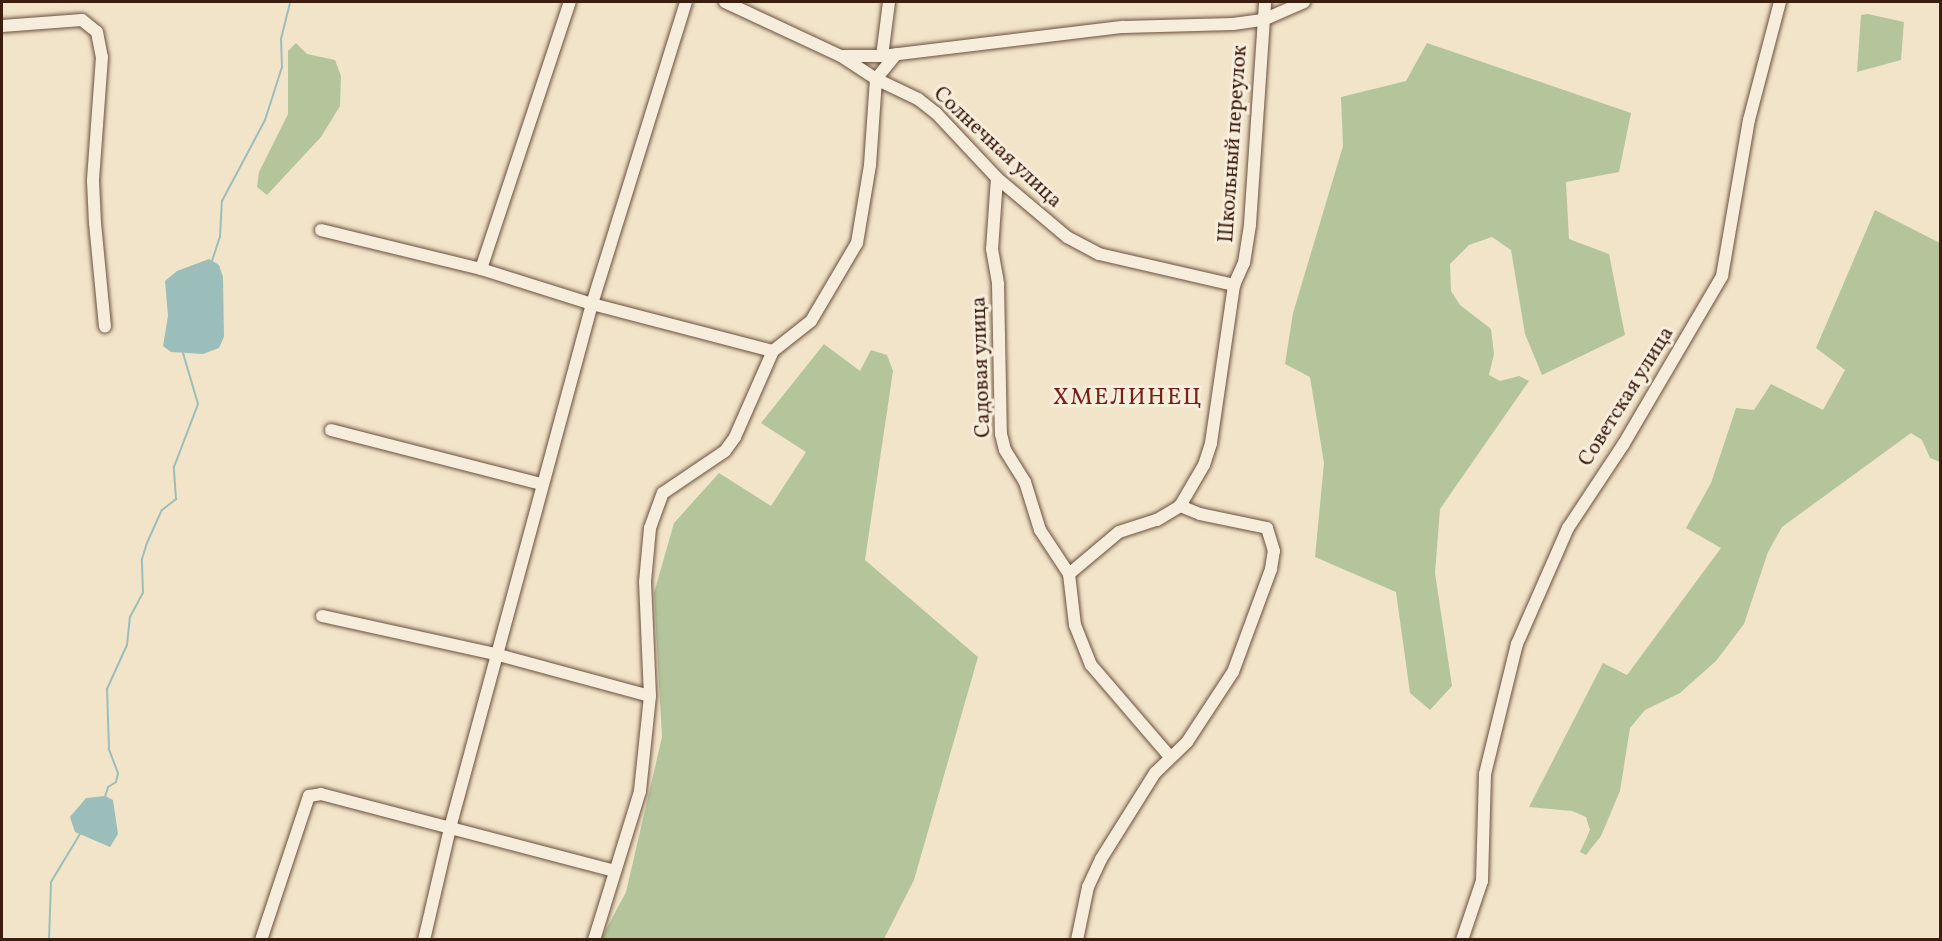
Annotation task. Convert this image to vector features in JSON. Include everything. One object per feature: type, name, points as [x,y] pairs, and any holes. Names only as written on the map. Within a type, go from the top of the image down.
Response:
[{"type":"street","points":[[480,269],[570,2]]},
{"type":"street","points":[[424,939],[450,828],[500,655],[542,484],[592,304],[686,2]]},
{"type":"street","name":"Солнечная улица","points":[[725,2],[841,56],[876,79],[918,99],[936,113],[997,178],[1044,220],[1099,254],[1234,285]]},
{"type":"street","points":[[882,56],[889,2]]},
{"type":"street","name":"Школьный переулок","points":[[1069,574],[1119,532],[1157,520],[1180,506],[1204,465],[1211,443],[1234,285],[1244,263],[1250,224],[1265,2]]},
{"type":"street","points":[[841,56],[882,56],[1123,27],[1233,24],[1263,20],[1304,2]]},
{"type":"street","name":"Советская улица","points":[[1462,939],[1482,881],[1486,806],[1485,774],[1517,644],[1532,605],[1568,528],[1647,406],[1722,276],[1749,120],[1780,2]]},
{"type":"street","points":[[2,26],[82,20],[97,32],[102,57],[94,213],[105,327]]},
{"type":"street","points":[[594,939],[640,791],[650,696],[645,582],[650,528],[663,493],[725,450],[735,437],[773,351],[811,321],[857,243],[872,154],[876,79],[896,54]]},
{"type":"street","name":"Садовая улица","points":[[997,178],[992,249],[998,295],[1001,434],[1005,450],[1033,501],[1040,530],[1069,574]]},
{"type":"street","points":[[321,230],[480,269],[592,304],[773,351]]},
{"type":"street","points":[[331,430],[542,484]]},
{"type":"street","points":[[1077,939],[1088,887],[1101,859],[1155,773],[1187,741],[1233,672],[1274,551],[1271,534],[1260,524],[1200,514],[1180,506]]},
{"type":"street","points":[[1069,574],[1075,625],[1092,665],[1170,757]]},
{"type":"street","points":[[322,616],[500,655],[650,696]]},
{"type":"street","points":[[261,939],[309,796],[321,794],[615,871]]},
{"type":"green space","points":[[1868,14],[1904,22],[1901,60],[1857,72],[1861,15]]},
{"type":"green space","points":[[296,43],[307,54],[335,60],[341,76],[340,106],[321,137],[267,195],[257,187],[259,172],[288,114],[288,51]]},
{"type":"green space","points":[[1427,43],[1631,113],[1619,172],[1566,182],[1569,239],[1609,254],[1625,335],[1542,375],[1525,334],[1511,250],[1492,237],[1469,245],[1450,264],[1451,291],[1460,305],[1491,329],[1494,354],[1489,375],[1500,381],[1519,376],[1529,381],[1440,509],[1435,573],[1452,686],[1430,710],[1410,693],[1396,592],[1315,557],[1324,463],[1310,377],[1285,364],[1293,313],[1343,146],[1341,97],[1406,81]]},
{"type":"green space","points":[[1875,210],[1940,243],[1940,462],[1930,458],[1922,440],[1911,433],[1782,527],[1768,552],[1744,624],[1716,661],[1680,693],[1645,710],[1630,728],[1620,791],[1601,836],[1586,855],[1580,852],[1590,830],[1586,817],[1572,811],[1529,807],[1603,663],[1627,675],[1721,548],[1686,528],[1711,483],[1736,408],[1754,410],[1771,384],[1823,410],[1845,370],[1816,348]]},
{"type":"green space","points":[[824,344],[860,371],[871,350],[887,355],[893,371],[865,560],[978,657],[914,880],[884,939],[601,939],[626,892],[662,737],[654,593],[674,523],[719,473],[771,506],[806,452],[761,423]]},
{"type":"water","points":[[209,259],[219,265],[223,277],[224,337],[219,348],[203,354],[171,352],[163,346],[168,316],[165,281],[177,271]]},
{"type":"water","points":[[105,796],[113,800],[118,834],[110,847],[75,832],[70,817],[86,798]]},
{"type":"waterway","points":[[212,261],[220,237],[222,201],[265,120],[282,67],[281,39],[290,4]]},
{"type":"waterway","points":[[105,797],[108,787],[116,782],[118,773],[109,749],[107,689],[127,645],[130,617],[143,593],[142,559],[147,543],[162,510],[176,499],[174,467],[198,404],[183,353]]},
{"type":"waterway","points":[[49,940],[51,882],[80,834]]},
{"type":"district","name":"ХМЕЛИНЕЦ","points":[[1128,399]]}]
